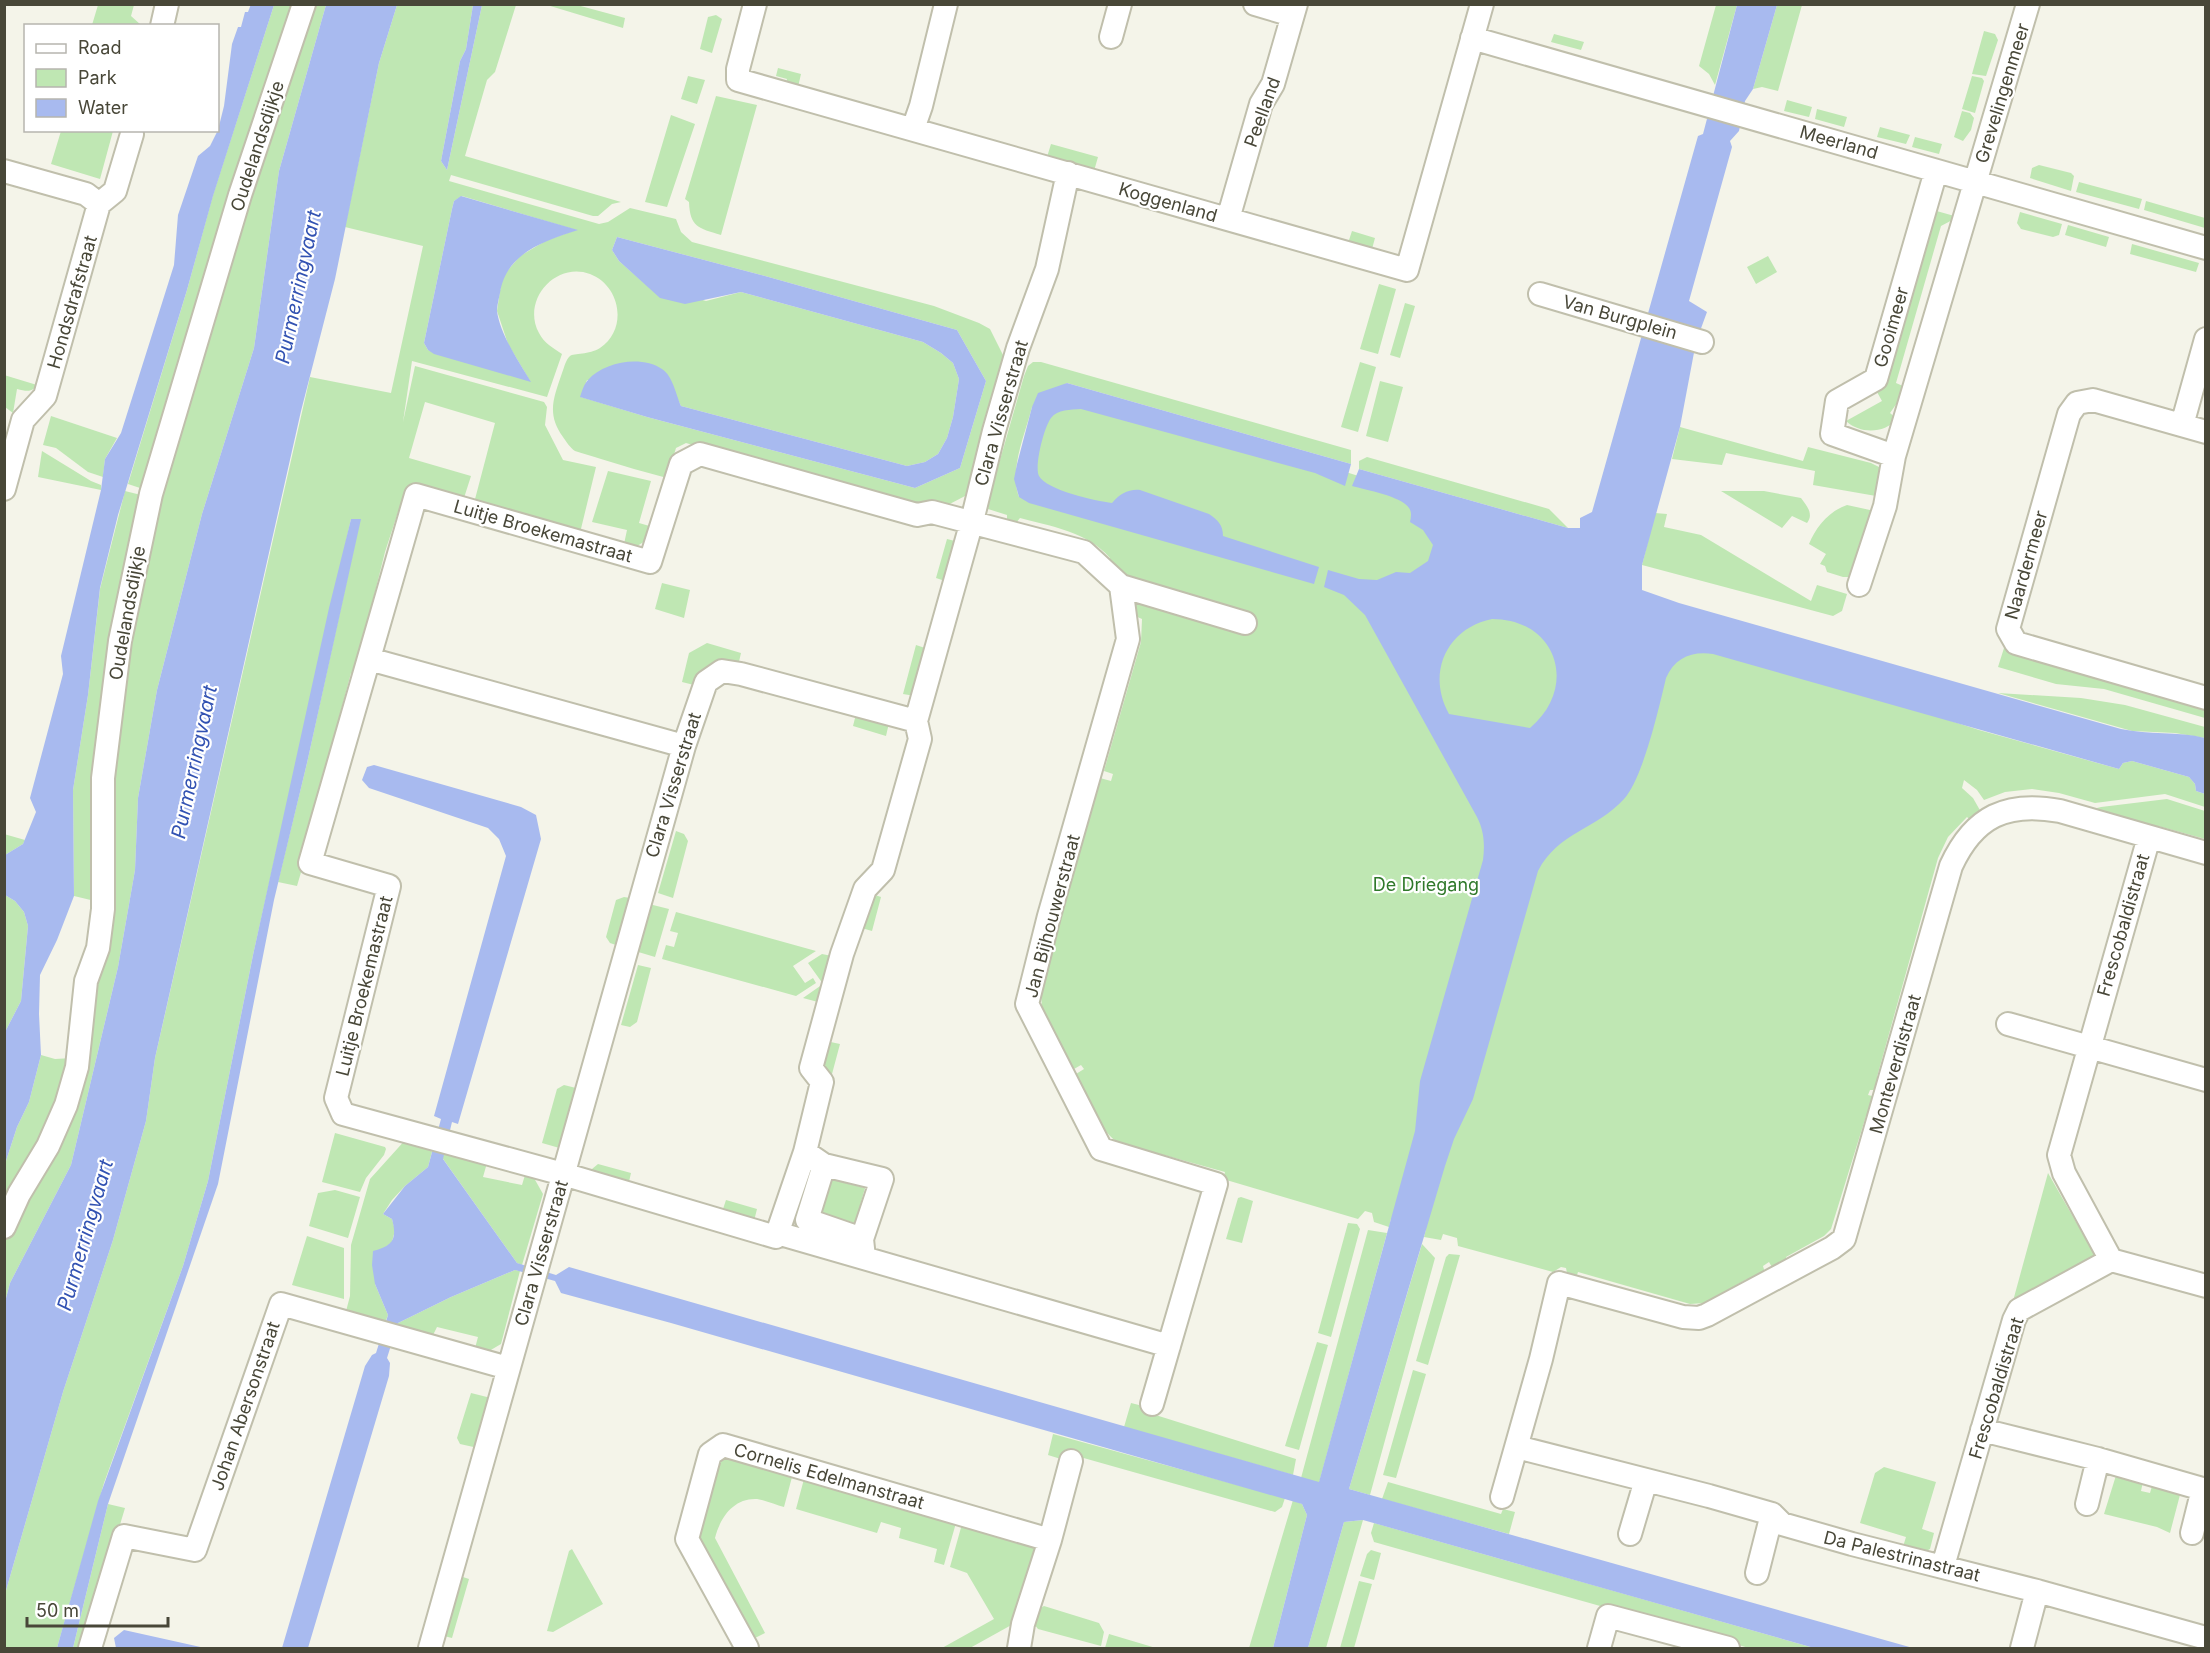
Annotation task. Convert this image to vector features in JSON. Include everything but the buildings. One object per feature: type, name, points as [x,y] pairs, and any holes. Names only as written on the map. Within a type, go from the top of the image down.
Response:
[{"type":"street","points":[[162,24],[167,4]]},
{"type":"street","name":"Oudelandsdijkje","points":[[4,1227],[48,1146],[66,1105],[77,1067],[86,981],[98,948],[103,909],[103,778],[120,641],[151,494],[240,195],[304,4]]},
{"type":"street","name":"Koggenland","points":[[755,4],[738,69],[738,80],[1407,270],[1482,4]]},
{"type":"street","points":[[913,129],[921,106],[946,4]]},
{"type":"street","points":[[1111,37],[1120,4]]},
{"type":"street","points":[[1255,4],[1294,10]]},
{"type":"street","name":"Grevelingenmeer","points":[[1975,181],[2028,4]]},
{"type":"street","name":"Peelland","points":[[1228,219],[1261,104],[1273,84],[1294,10]]},
{"type":"street","name":"Meerland","points":[[1472,38],[2205,248]]},
{"type":"street","points":[[4,171],[86,194],[99,204],[115,191],[132,134]]},
{"type":"street","name":"Gooimeer","points":[[1894,456],[1832,434],[1833,423],[1837,401],[1876,379],[1936,171]]},
{"type":"street","name":"Clara Visserstraat","points":[[430,1648],[684,746],[706,682],[722,671],[741,674],[916,721],[1018,348],[1047,269],[1068,173]]},
{"type":"street","points":[[1859,585],[1885,506],[1894,456],[1975,181]]},
{"type":"street","name":"Hondsdrafstraat","points":[[4,489],[23,420],[45,396],[99,204]]},
{"type":"street","name":"Van Burgplein","points":[[1540,294],[1701,341]]},
{"type":"street","points":[[2182,425],[2205,339]]},
{"type":"street","name":"Naardermeer","points":[[2205,432],[2093,400],[2077,403],[2069,414],[2008,629],[2016,643],[2205,698]]},
{"type":"street","name":"Luitje Broekemastraat","points":[[563,1174],[343,1114],[336,1098],[389,886],[310,863],[416,495],[650,562],[681,464],[700,454],[917,515],[932,512],[972,521]]},
{"type":"street","points":[[972,521],[1084,552],[1121,586],[1245,623]]},
{"type":"street","name":"Jan Bijhouwerstraat","points":[[1121,586],[1128,639],[1049,916],[1027,1004],[1101,1149],[1216,1184],[1152,1404]]},
{"type":"street","points":[[369,658],[684,746]]},
{"type":"street","points":[[776,1235],[805,1152],[822,1082],[811,1068],[842,954],[865,889],[883,870],[920,739],[916,721]]},
{"type":"street","name":"Monteverdistraat","points":[[1517,1447],[1559,1283],[1683,1317],[1699,1318],[1839,1244],[1847,1233],[1951,866],[1966,839],[1990,818],[2030,807],[2060,812],[2205,854]]},
{"type":"street","name":"Frescobaldistraat","points":[[1943,1566],[2016,1314],[2024,1306],[2111,1260],[2064,1173],[2060,1155],[2088,1047],[2149,837]]},
{"type":"street","points":[[2008,1024],[2205,1080]]},
{"type":"street","points":[[805,1152],[824,1165],[882,1179],[863,1248]]},
{"type":"street","points":[[824,1165],[807,1220],[863,1248],[1169,1346]]},
{"type":"street","points":[[563,1174],[776,1235],[863,1248]]},
{"type":"street","points":[[2111,1260],[2205,1286]]},
{"type":"street","name":"Johan Abersonstraat","points":[[90,1648],[124,1536],[195,1550],[281,1304],[508,1368]]},
{"type":"street","points":[[1982,1430],[2204,1489],[2192,1533]]},
{"type":"street","name":"Cornelis Edelmanstraat","points":[[747,1648],[687,1539],[710,1454],[723,1445],[1050,1540]]},
{"type":"street","points":[[1502,1497],[1517,1447]]},
{"type":"street","name":"Da Palestrinastraat","points":[[1517,1447],[1772,1514],[1782,1524],[1852,1544],[2037,1591],[2205,1638]]},
{"type":"street","points":[[2087,1504],[2098,1459]]},
{"type":"street","points":[[1019,1648],[1023,1624],[1050,1540],[1071,1461]]},
{"type":"street","points":[[1630,1534],[1646,1480]]},
{"type":"street","points":[[1757,1573],[1772,1514]]},
{"type":"street","points":[[2022,1648],[2037,1591]]},
{"type":"street","points":[[1599,1648],[1608,1616],[1728,1648]]},
{"type":"green space","points":[[98,5],[134,5],[131,16],[140,24],[92,24]]},
{"type":"green space","points":[[274,5],[300,5],[143,489],[128,484],[187,290],[213,195]]},
{"type":"green space","points":[[309,5],[326,5],[279,171],[254,348],[202,514],[157,690],[138,798],[135,870],[118,967],[71,1165],[10,1283],[5,1302],[5,1237],[52,1149],[115,901],[111,890],[107,836],[133,591],[249,182],[260,173]]},
{"type":"green space","points":[[397,5],[473,5],[466,49],[460,61],[441,161],[447,170],[482,5],[516,5],[495,72],[487,80],[465,156],[621,202],[612,204],[598,216],[593,216],[451,175],[449,181],[599,224],[608,222],[630,208],[676,219],[681,232],[692,242],[934,306],[979,323],[990,329],[1003,355],[1005,367],[988,428],[965,496],[944,507],[915,510],[686,443],[676,448],[667,478],[573,450],[558,429],[553,413],[554,398],[565,364],[572,355],[600,348],[615,330],[617,319],[617,308],[609,288],[590,274],[577,271],[565,273],[554,278],[538,296],[535,320],[539,333],[546,342],[562,354],[547,397],[412,361],[403,422],[415,366],[544,402],[547,407],[545,425],[563,460],[596,467],[579,537],[474,503],[495,423],[425,402],[409,458],[471,476],[463,501],[412,484],[403,513],[398,512],[385,552],[367,624],[372,634],[359,673],[351,673],[335,733],[340,740],[297,886],[278,882],[307,763],[360,520],[351,519],[253,955],[208,1181],[183,1266],[104,1483],[57,1648],[5,1648],[5,1594],[63,1392],[113,1240],[146,1121],[155,1058],[310,377],[391,393],[423,246],[345,227],[379,63]],"holes":[[[462,196],[576,230],[547,240],[520,256],[502,277],[497,311],[508,344],[530,381],[428,350],[424,343],[454,201]],[[617,237],[957,330],[986,381],[960,468],[915,488],[647,417],[581,397],[587,380],[677,398],[681,406],[907,466],[925,462],[938,454],[947,438],[953,417],[959,379],[953,363],[923,342],[741,292],[706,301],[644,283],[619,261],[612,250]]]},
{"type":"green space","points":[[547,5],[577,5],[625,18],[623,28]]},
{"type":"green space","points":[[1716,5],[1737,5],[1715,85],[1709,74],[1699,66]]},
{"type":"green space","points":[[1777,5],[1802,5],[1778,91],[1762,87],[1753,89]]},
{"type":"green space","points":[[716,15],[722,19],[712,53],[700,49],[708,17]]},
{"type":"green space","points":[[1984,31],[1995,34],[1998,40],[1986,76],[1972,74]]},
{"type":"green space","points":[[1554,34],[1584,42],[1581,50],[1551,42]]},
{"type":"green space","points":[[778,68],[801,74],[798,87],[786,83],[787,79],[776,76]]},
{"type":"green space","points":[[688,76],[705,80],[697,104],[681,99]]},
{"type":"green space","points":[[1972,76],[1982,78],[1984,81],[1975,113],[1962,109]]},
{"type":"green space","points":[[716,96],[757,105],[721,235],[701,228],[694,222],[689,202],[685,199]]},
{"type":"green space","points":[[1787,100],[1812,107],[1809,117],[1784,111]]},
{"type":"green space","points":[[1817,109],[1847,117],[1844,127],[1815,119]]},
{"type":"green space","points":[[1962,111],[1970,113],[1974,118],[1971,130],[1963,141],[1954,137]]},
{"type":"green space","points":[[671,115],[695,124],[667,207],[645,202]]},
{"type":"green space","points":[[1880,127],[1910,135],[1906,144],[1877,137]]},
{"type":"green space","points":[[61,132],[113,132],[100,179],[51,164]]},
{"type":"green space","points":[[1915,137],[1942,144],[1939,154],[1912,147]]},
{"type":"green space","points":[[1051,144],[1098,157],[1094,171],[1047,157]]},
{"type":"green space","points":[[2039,165],[2071,173],[2074,176],[2071,191],[2030,178],[2032,168]]},
{"type":"green space","points":[[2079,182],[2142,199],[2139,209],[2076,192]]},
{"type":"green space","points":[[2146,201],[2205,218],[2205,228],[2144,210]]},
{"type":"green space","points":[[1933,210],[1958,217],[1941,226],[1896,383],[1903,386],[1897,403],[1890,413],[1897,419],[1879,430],[1858,428],[1846,421],[1882,401],[1877,392],[1894,344]]},
{"type":"green space","points":[[2020,212],[2062,224],[2059,235],[2053,237],[2021,229],[2017,223]]},
{"type":"green space","points":[[2068,225],[2109,237],[2106,247],[2065,235]]},
{"type":"green space","points":[[1352,231],[1375,238],[1372,249],[1348,243]]},
{"type":"green space","points":[[2132,244],[2199,263],[2196,272],[2130,254]]},
{"type":"green space","points":[[1768,256],[1777,272],[1756,284],[1747,267]]},
{"type":"green space","points":[[1379,284],[1396,289],[1378,354],[1360,349]]},
{"type":"green space","points":[[1405,303],[1415,306],[1400,358],[1390,355]]},
{"type":"green space","name":"De Driegang","points":[[1033,362],[1041,362],[1351,450],[1351,464],[1067,383],[1032,407],[1017,464],[1016,486],[1019,497],[1035,496],[1029,451],[1049,402],[1074,399],[1330,467],[1482,515],[1606,609],[1979,730],[2119,769],[2123,763],[2132,761],[2189,777],[2195,784],[2196,791],[2205,794],[2205,807],[2165,794],[2095,803],[2059,793],[2032,789],[2005,792],[1984,800],[1977,790],[1964,780],[1962,788],[1973,798],[1981,812],[1972,822],[1967,817],[1948,837],[1938,858],[1877,1077],[1883,1079],[1881,1086],[1870,1090],[1868,1095],[1872,1096],[1876,1103],[1872,1117],[1866,1116],[1831,1229],[1824,1236],[1786,1257],[1787,1261],[1773,1269],[1769,1262],[1763,1266],[1765,1273],[1749,1282],[1747,1279],[1705,1303],[1690,1304],[1578,1272],[1577,1275],[1567,1273],[1566,1268],[1561,1267],[1553,1272],[1458,1246],[1457,1238],[1443,1234],[1441,1240],[1424,1237],[1426,1229],[1391,1219],[1389,1227],[1374,1222],[1372,1213],[1365,1211],[1358,1219],[1223,1179],[1225,1172],[1117,1142],[1098,1119],[1076,1074],[1084,1069],[1081,1065],[1074,1069],[1042,1011],[1041,991],[1100,778],[1111,781],[1113,774],[1104,771],[1141,642],[1142,619],[1133,615],[1132,608],[1145,585],[1108,566],[1110,558],[1101,549],[1080,536],[1020,518],[1016,523],[1007,521],[1007,515],[988,509],[1024,376],[1028,366]]},
{"type":"green space","points":[[1360,362],[1376,367],[1358,432],[1341,427]]},
{"type":"green space","points":[[4,375],[37,385],[26,391],[17,389],[13,413],[5,407]]},
{"type":"green space","points":[[1380,381],[1403,387],[1388,442],[1366,436]]},
{"type":"green space","points":[[51,416],[117,438],[105,459],[103,477],[88,472],[56,448],[43,445]]},
{"type":"green space","points":[[1680,427],[1803,461],[1808,447],[1871,463],[1881,468],[1876,496],[1813,485],[1815,471],[1726,453],[1722,465],[1672,459]]},
{"type":"green space","points":[[42,451],[101,485],[101,490],[38,477]]},
{"type":"green space","points":[[1367,457],[1549,509],[1568,528],[1359,469],[1359,461]]},
{"type":"green space","points":[[608,471],[651,481],[639,523],[653,527],[650,538],[634,548],[624,544],[627,530],[592,522]]},
{"type":"green space","points":[[125,491],[141,495],[99,902],[74,896],[73,790],[88,695],[100,589]]},
{"type":"green space","points":[[1721,491],[1764,491],[1801,498],[1809,510],[1809,520],[1807,523],[1792,516],[1782,528]]},
{"type":"green space","points":[[1847,505],[1870,510],[1874,515],[1851,577],[1843,577],[1827,572],[1825,566],[1820,564],[1826,554],[1809,544],[1824,520],[1834,511]]},
{"type":"green space","points":[[1655,513],[1667,514],[1664,527],[1701,535],[1811,601],[1817,585],[1847,594],[1842,611],[1833,616],[1642,565]]},
{"type":"green space","points":[[947,539],[959,542],[945,581],[936,578]]},
{"type":"green space","points":[[662,583],[690,590],[684,618],[655,609]]},
{"type":"green space","points":[[707,643],[741,653],[738,666],[711,665],[702,671],[694,685],[682,682],[689,653]]},
{"type":"green space","points":[[916,645],[928,649],[915,696],[903,694]]},
{"type":"green space","points":[[2004,648],[2205,704],[2205,718],[2104,689],[2056,684],[1998,667]]},
{"type":"green space","points":[[1998,693],[2081,698],[2125,705],[2205,727],[2205,738],[2175,733],[2132,731]]},
{"type":"green space","points":[[856,714],[889,723],[886,736],[853,726]]},
{"type":"green space","points":[[2167,799],[2205,811],[2205,839],[2158,826],[2156,833],[2094,815],[2097,808],[2101,807]]},
{"type":"green space","points":[[676,831],[684,834],[688,841],[673,898],[658,893]]},
{"type":"green space","points":[[4,834],[25,840],[23,844],[5,855]]},
{"type":"green space","points":[[5,895],[15,901],[24,912],[28,926],[21,1001],[5,1032]]},
{"type":"green space","points":[[875,895],[881,897],[872,931],[858,927]]},
{"type":"green space","points":[[624,897],[630,898],[619,946],[610,943],[606,937],[616,900]]},
{"type":"green space","points":[[649,904],[669,909],[655,957],[635,951]]},
{"type":"green space","points":[[676,912],[816,951],[793,966],[805,983],[813,978],[816,983],[796,996],[662,959],[666,945],[674,947],[678,933],[670,931]]},
{"type":"green space","points":[[822,954],[832,956],[818,1002],[803,998],[823,984],[808,963]]},
{"type":"green space","points":[[638,965],[651,968],[637,1022],[630,1027],[621,1025]]},
{"type":"green space","points":[[826,1041],[840,1044],[832,1074],[824,1071],[819,1062]]},
{"type":"green space","points":[[41,1055],[55,1059],[72,1058],[67,1084],[5,1215],[5,1164],[17,1127],[29,1102]]},
{"type":"green space","points":[[564,1085],[580,1089],[563,1149],[542,1143],[557,1089]]},
{"type":"green space","points":[[335,1133],[386,1149],[366,1178],[360,1192],[322,1182]]},
{"type":"green space","points":[[407,1138],[428,1146],[432,1152],[428,1167],[405,1186],[383,1214],[392,1219],[395,1230],[392,1242],[385,1248],[375,1284],[388,1315],[385,1323],[345,1315],[350,1296],[351,1245],[370,1179]]},
{"type":"green space","points":[[441,1150],[487,1163],[483,1177],[522,1185],[525,1175],[534,1178],[543,1194],[522,1265],[517,1263],[441,1156]]},
{"type":"green space","points":[[598,1164],[631,1173],[628,1186],[591,1175],[592,1169]]},
{"type":"green space","points":[[2048,1173],[2096,1257],[2013,1301]]},
{"type":"green space","points":[[830,1179],[865,1188],[855,1223],[820,1213]]},
{"type":"green space","points":[[335,1190],[360,1197],[348,1238],[309,1226],[318,1193]]},
{"type":"green space","points":[[1238,1198],[1253,1201],[1242,1243],[1226,1239]]},
{"type":"green space","points":[[726,1200],[757,1209],[754,1221],[722,1212]]},
{"type":"green space","points":[[1348,1223],[1357,1224],[1360,1229],[1331,1337],[1318,1333]]},
{"type":"green space","points":[[1368,1230],[1387,1233],[1319,1483],[1301,1478]]},
{"type":"green space","points":[[307,1236],[344,1248],[344,1299],[292,1285]]},
{"type":"green space","points":[[1422,1244],[1435,1258],[1370,1495],[1349,1489]]},
{"type":"green space","points":[[1449,1254],[1460,1255],[1428,1365],[1416,1361],[1446,1257]]},
{"type":"green space","points":[[515,1270],[520,1271],[501,1344],[484,1354],[474,1352],[478,1337],[437,1327],[431,1339],[397,1329],[398,1323],[451,1297]]},
{"type":"green space","points":[[1317,1342],[1328,1345],[1299,1450],[1285,1446]]},
{"type":"green space","points":[[1413,1370],[1426,1374],[1396,1478],[1383,1475]]},
{"type":"green space","points":[[471,1393],[491,1398],[478,1448],[460,1444],[457,1438]]},
{"type":"green space","points":[[1131,1403],[1143,1406],[1146,1412],[1296,1459],[1293,1475],[1124,1427]]},
{"type":"green space","points":[[1053,1434],[1285,1498],[1282,1507],[1275,1512],[1073,1455],[1064,1460],[1048,1455]]},
{"type":"green space","points":[[720,1457],[792,1477],[784,1507],[758,1499],[740,1502],[724,1517],[715,1538],[765,1633],[751,1640],[698,1539]]},
{"type":"green space","points":[[1884,1467],[1936,1482],[1922,1529],[1934,1533],[1930,1549],[1921,1554],[1902,1550],[1906,1537],[1860,1523],[1875,1473]]},
{"type":"green space","points":[[2118,1469],[2144,1477],[2141,1491],[2150,1493],[2154,1479],[2181,1491],[2170,1533],[2157,1527],[2104,1514]]},
{"type":"green space","points":[[804,1479],[956,1523],[944,1565],[934,1562],[937,1549],[899,1538],[901,1528],[881,1522],[877,1533],[796,1509]]},
{"type":"green space","points":[[1388,1482],[1501,1514],[1503,1509],[1515,1512],[1509,1534],[1382,1499]]},
{"type":"green space","points":[[1293,1500],[1302,1504],[1307,1515],[1273,1648],[1249,1648]]},
{"type":"green space","points":[[108,1504],[125,1508],[83,1648],[73,1648]]},
{"type":"green space","points":[[1363,1520],[1326,1648],[1308,1648],[1344,1522]]},
{"type":"green space","points":[[1374,1523],[1814,1648],[1749,1648],[1374,1542],[1371,1533]]},
{"type":"green space","points":[[962,1524],[1037,1547],[1015,1623],[970,1648],[942,1648],[994,1619],[967,1573],[950,1567]]},
{"type":"green space","points":[[572,1549],[603,1604],[553,1632],[547,1631],[569,1551]]},
{"type":"green space","points":[[1371,1550],[1381,1553],[1374,1580],[1360,1576],[1367,1554]]},
{"type":"green space","points":[[457,1575],[469,1579],[452,1638],[440,1635]]},
{"type":"green space","points":[[1359,1581],[1372,1584],[1354,1648],[1340,1648]]},
{"type":"green space","points":[[1044,1606],[1099,1623],[1104,1632],[1101,1646],[1038,1629],[1034,1624],[1039,1609]]},
{"type":"green space","points":[[1109,1634],[1156,1648],[1105,1648]]},
{"type":"water","points":[[251,4],[274,5],[213,196],[187,290],[118,515],[100,588],[88,695],[73,790],[74,896],[40,975],[41,1055],[29,1102],[17,1127],[5,1164],[5,1032],[21,1001],[28,926],[24,912],[15,901],[5,895],[5,855],[23,844],[36,812],[30,798],[63,674],[61,656],[101,490],[105,459],[121,433],[174,265],[178,215],[198,156],[210,146],[219,132],[232,44],[238,27],[241,27],[245,12],[248,12]]},
{"type":"water","name":"Purmerringvaart","points":[[326,5],[397,5],[379,63],[335,279],[301,411],[155,1058],[146,1121],[113,1240],[63,1392],[5,1594],[5,1302],[10,1283],[71,1165],[118,967],[135,870],[138,798],[157,690],[202,514],[254,348],[279,171]]},
{"type":"water","points":[[473,5],[482,5],[447,170],[441,161],[460,61],[466,49]]},
{"type":"water","points":[[1737,5],[1777,5],[1753,89],[1745,101],[1739,131],[1730,141],[1732,147],[1689,301],[1707,312],[1696,342],[1680,427],[1642,565],[1642,590],[1679,603],[2121,729],[2205,738],[2205,794],[2196,791],[2195,784],[2189,777],[2132,761],[2123,763],[2119,769],[1713,654],[1691,655],[1674,665],[1666,678],[1650,742],[1631,789],[1613,809],[1556,848],[1538,871],[1473,1099],[1454,1139],[1445,1166],[1349,1489],[1913,1648],[1814,1648],[1363,1520],[1344,1522],[1308,1648],[1273,1648],[1307,1515],[1302,1504],[561,1293],[555,1281],[515,1270],[451,1297],[398,1323],[387,1358],[390,1363],[389,1376],[308,1648],[282,1648],[365,1366],[376,1353],[388,1315],[375,1284],[372,1265],[373,1251],[386,1247],[394,1236],[392,1219],[383,1214],[405,1186],[428,1167],[441,1119],[434,1116],[506,856],[499,839],[488,828],[369,788],[362,780],[367,767],[374,765],[521,807],[536,815],[541,839],[458,1124],[452,1122],[443,1159],[517,1263],[556,1275],[569,1267],[1319,1482],[1415,1131],[1420,1081],[1483,860],[1484,848],[1483,833],[1477,817],[1365,615],[1344,595],[1324,587],[1328,570],[1359,579],[1377,580],[1396,572],[1410,573],[1428,561],[1433,545],[1423,530],[1410,522],[1411,511],[1405,504],[1391,497],[1352,486],[1359,469],[1568,528],[1580,528],[1580,518],[1592,512],[1698,136],[1703,134]],"holes":[[[1492,619],[1514,622],[1532,630],[1546,643],[1554,658],[1557,675],[1554,694],[1545,712],[1530,728],[1449,714],[1442,699],[1440,683],[1445,654],[1453,642],[1476,624]]]},
{"type":"water","points":[[461,196],[578,230],[540,244],[528,251],[518,258],[504,279],[497,307],[499,320],[511,348],[531,382],[434,354],[424,343],[454,201]]},
{"type":"water","points":[[617,237],[957,330],[986,381],[960,468],[915,488],[580,397],[587,382],[603,369],[623,362],[644,362],[666,372],[672,381],[681,406],[907,466],[925,462],[938,454],[947,438],[953,417],[959,379],[953,363],[923,342],[741,292],[685,304],[660,298],[619,261],[612,250]]},
{"type":"water","points":[[1067,383],[1351,464],[1345,486],[1315,473],[1081,409],[1064,410],[1054,415],[1048,423],[1043,438],[1038,471],[1043,481],[1051,486],[1112,503],[1124,493],[1140,490],[1209,514],[1219,523],[1223,536],[1319,567],[1314,584],[1029,503],[1019,497],[1014,479],[1032,407],[1038,393]]},
{"type":"water","points":[[351,519],[361,519],[274,900],[218,1184],[108,1504],[73,1648],[57,1648],[98,1501],[183,1266],[208,1181],[253,955],[329,608]]},
{"type":"water","points":[[124,1630],[205,1648],[116,1648],[114,1638]]}]
